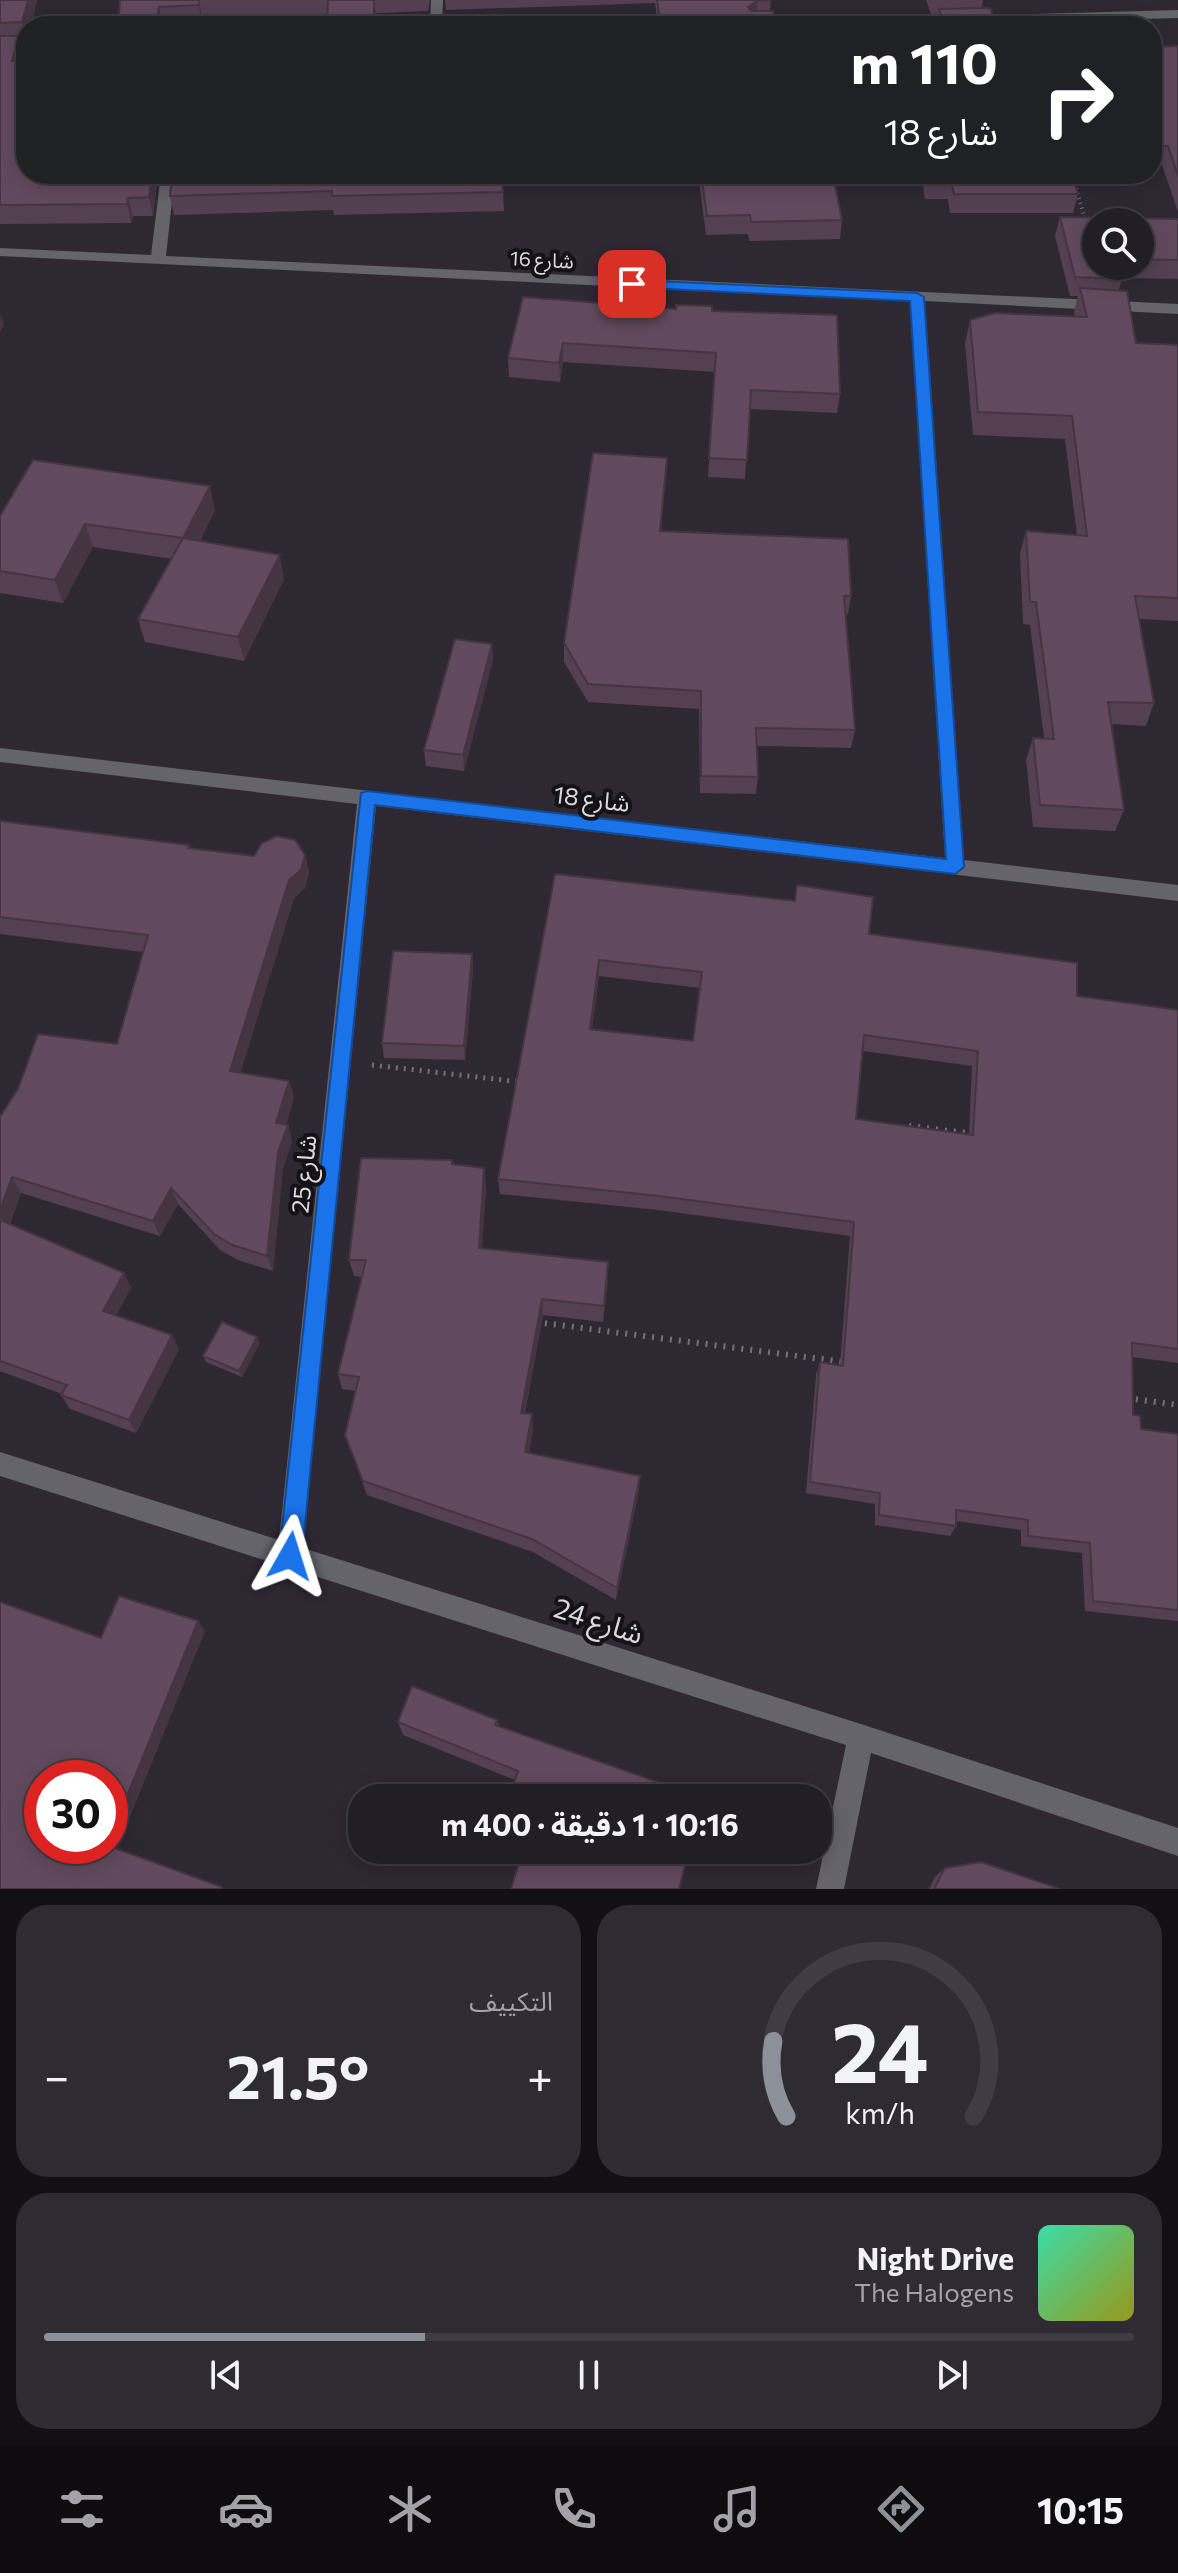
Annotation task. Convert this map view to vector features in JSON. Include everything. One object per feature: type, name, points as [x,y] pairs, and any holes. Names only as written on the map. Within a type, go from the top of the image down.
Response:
[{"type":"street","points":[[1108,16],[1178,14]]},
{"type":"street","points":[[158,261],[167,184]]},
{"type":"street","name":"شارع 16","points":[[0,252],[1178,309]]},
{"type":"street","points":[[917,297],[955,867]]},
{"type":"street","name":"شارع 18","points":[[0,755],[1178,893]]},
{"type":"street","name":"شارع 25","points":[[290,1556],[367,797]]},
{"type":"street","name":"شارع 24","points":[[0,1464],[861,1737],[1178,1842]]},
{"type":"street","points":[[830,1889],[861,1737]]},
{"type":"path","points":[[1075,184],[1082,210]]},
{"type":"path","points":[[341,1061],[530,1083]]},
{"type":"path","points":[[894,1125],[988,1135]]},
{"type":"path","points":[[521,1320],[849,1362]]},
{"type":"path","points":[[1115,1397],[1178,1405]]},
{"type":"building","points":[[0,0],[28,0],[24,16],[16,16],[16,22],[0,23]]},
{"type":"building","points":[[120,0],[199,0],[199,5],[159,7],[158,16],[119,16]]},
{"type":"building","points":[[328,0],[374,0],[374,16],[327,16]]},
{"type":"building","points":[[657,0],[771,0],[757,1],[748,7],[751,11],[773,11],[774,16],[659,16]]},
{"type":"building","points":[[990,8],[993,16],[941,16],[939,9]]},
{"type":"building","points":[[0,36],[16,36],[12,61],[16,61],[16,184],[151,184],[149,197],[128,198],[127,204],[0,205]]},
{"type":"building","points":[[1178,46],[1178,176],[1168,146],[1162,146],[1162,47]]},
{"type":"building","points":[[171,184],[502,184],[503,192],[332,196],[332,191],[170,196]]},
{"type":"building","points":[[702,184],[835,184],[842,220],[751,222],[750,215],[707,216]]},
{"type":"building","points":[[952,184],[1075,184],[1078,194],[954,194]]},
{"type":"building","points":[[1060,217],[1082,217],[1082,277],[1075,277]]},
{"type":"building","points":[[1154,219],[1178,219],[1178,260],[1154,259]]},
{"type":"building","points":[[1080,288],[1127,291],[1136,343],[1178,345],[1178,598],[1135,596],[1154,703],[1108,702],[1124,810],[1040,805],[1033,738],[1054,739],[1036,602],[1030,602],[1026,531],[1087,536],[1072,416],[978,412],[970,320],[995,313],[1087,317]]},
{"type":"building","points":[[523,297],[676,309],[676,305],[712,306],[712,311],[837,315],[840,394],[751,390],[747,460],[709,458],[716,353],[563,343],[559,363],[508,358]]},
{"type":"building","points":[[593,453],[667,458],[660,531],[848,539],[851,596],[844,596],[855,730],[756,728],[758,777],[701,776],[701,691],[588,684],[564,643]]},
{"type":"building","points":[[33,460],[210,486],[183,538],[85,524],[55,580],[0,571],[0,516]]},
{"type":"building","points":[[183,538],[280,555],[238,637],[138,619]]},
{"type":"building","points":[[455,639],[492,644],[463,755],[424,750]]},
{"type":"building","points":[[0,821],[254,856],[262,843],[277,836],[295,840],[305,855],[301,870],[289,880],[230,1071],[289,1081],[276,1123],[288,1125],[278,1152],[267,1256],[232,1245],[214,1234],[171,1188],[153,1221],[12,1177],[0,1210],[0,1117],[18,1089],[38,1034],[117,1044],[148,935],[0,917]]},
{"type":"building","points":[[555,874],[795,901],[797,885],[873,897],[869,934],[1077,963],[1077,996],[1178,1010],[1178,1349],[1132,1343],[1133,1415],[1140,1416],[1141,1429],[1178,1434],[1178,1610],[1093,1601],[1090,1543],[1028,1536],[1028,1520],[956,1510],[956,1526],[879,1515],[880,1493],[810,1482],[820,1362],[843,1366],[854,1222],[659,1196],[498,1179]],"holes":[[[599,960],[702,972],[693,1041],[590,1029]],[[864,1035],[978,1051],[973,1135],[856,1119]]]},
{"type":"building","points":[[393,951],[472,954],[464,1046],[382,1043]]},
{"type":"building","points":[[361,1158],[452,1160],[452,1164],[484,1168],[479,1248],[608,1262],[604,1306],[542,1299],[521,1413],[532,1414],[525,1452],[640,1476],[617,1588],[532,1539],[363,1481],[345,1435],[359,1377],[338,1374],[366,1260],[349,1260]]},
{"type":"building","points":[[0,1220],[124,1273],[103,1311],[172,1335],[129,1420],[61,1395],[67,1385],[0,1361]]},
{"type":"building","points":[[222,1322],[257,1337],[239,1371],[203,1356]]},
{"type":"building","points":[[119,1596],[198,1621],[128,1794],[128,1760],[24,1760],[24,1864],[128,1864],[128,1853],[221,1889],[0,1889],[0,1602],[101,1638]]},
{"type":"building","points":[[412,1686],[497,1720],[495,1725],[663,1784],[514,1784],[518,1771],[398,1722]]},
{"type":"building","points":[[981,1862],[1060,1889],[934,1889],[945,1868]]},
{"type":"building","points":[[519,1864],[685,1864],[679,1889],[511,1889]]},
{"type":"route","points":[[290,1556],[367,797],[955,867],[917,297],[632,284]]}]
